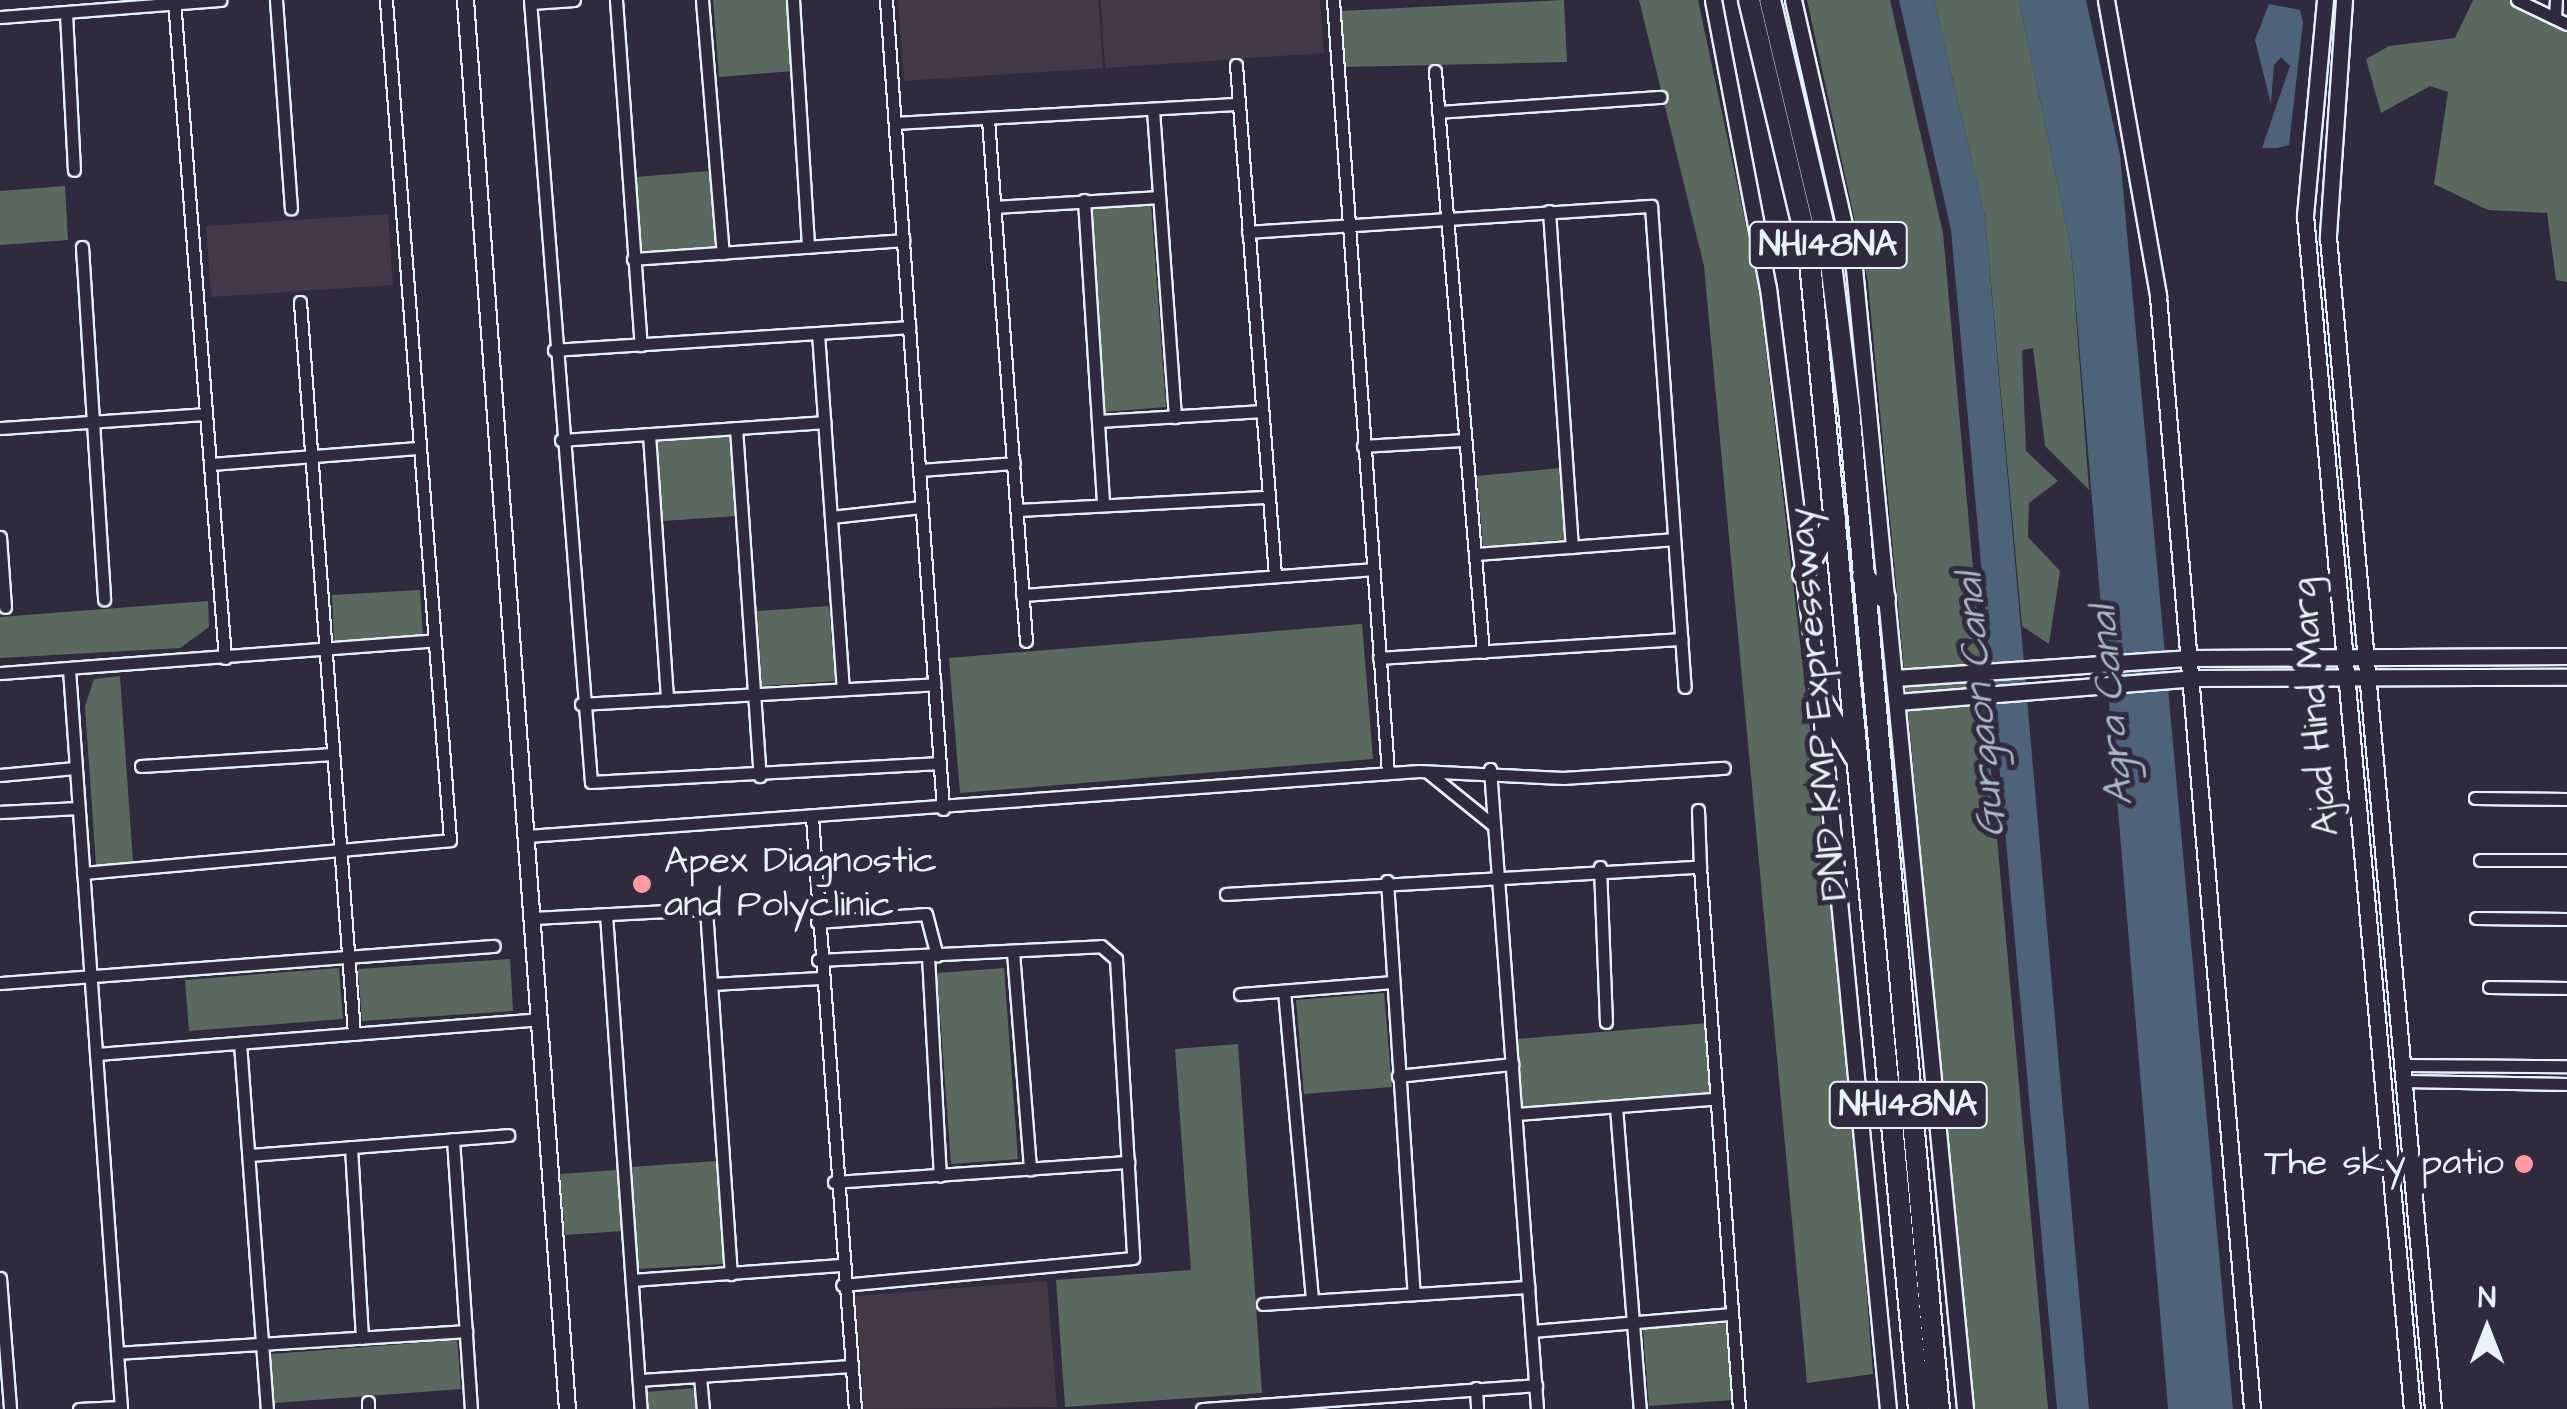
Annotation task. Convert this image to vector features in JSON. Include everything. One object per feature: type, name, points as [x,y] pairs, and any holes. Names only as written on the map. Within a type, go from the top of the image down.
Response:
[{"type":"highway","name":"DND KMP Expressway","points":[[1749,0],[1809,251],[1920,1409]]},
{"type":"highway","name":"DND KMP Expressway","points":[[1770,0],[1829,248],[1939,1409]]},
{"type":"highway","points":[[1804,574],[1835,518]]},
{"type":"highway","points":[[1863,576],[1886,598]]},
{"type":"highway","points":[[1818,696],[1858,763]]},
{"type":"street","points":[[0,16],[220,0]]},
{"type":"street","points":[[276,0],[291,208]]},
{"type":"street","points":[[83,872],[340,854],[450,840],[386,0]]},
{"type":"street","points":[[464,0],[567,1409]]},
{"type":"street","points":[[574,0],[531,2],[582,704],[596,786],[940,763]]},
{"type":"street","points":[[616,0],[640,345]]},
{"type":"street","points":[[702,0],[723,253]]},
{"type":"street","points":[[792,0],[808,247]]},
{"type":"street","points":[[886,0],[943,808]]},
{"type":"street","points":[[1332,0],[1388,773]]},
{"type":"street","points":[[1712,0],[1768,288],[1804,574],[1888,1409]]},
{"type":"street","points":[[1793,0],[1854,268],[1965,1409]]},
{"type":"street","points":[[2106,0],[2158,296],[2183,658],[2252,1409]]},
{"type":"street","name":"Ajad Hind Marg","points":[[2325,0],[2305,215],[2412,1409]]},
{"type":"street","points":[[2344,0],[2327,207],[2433,1409]]},
{"type":"street","points":[[2517,0],[2561,21]]},
{"type":"street","points":[[2556,0],[2561,21]]},
{"type":"street","points":[[175,2],[224,658]]},
{"type":"street","points":[[66,13],[74,170]]},
{"type":"street","points":[[1236,65],[1275,576]]},
{"type":"street","points":[[1435,71],[1483,652]]},
{"type":"street","points":[[1438,112],[1660,97]]},
{"type":"street","points":[[894,123],[1238,104]]},
{"type":"street","points":[[1153,110],[1175,417]]},
{"type":"street","points":[[988,118],[1026,641]]},
{"type":"street","points":[[995,206],[1159,198]]},
{"type":"street","points":[[1084,200],[1103,504]]},
{"type":"street","points":[[1248,232],[1550,210],[1652,209],[1685,686]]},
{"type":"street","points":[[1550,210],[1572,547]]},
{"type":"street","points":[[633,259],[903,240]]},
{"type":"street","points":[[82,247],[104,599]]},
{"type":"street","points":[[300,302],[354,1034]]},
{"type":"street","points":[[554,350],[909,327]]},
{"type":"street","points":[[818,333],[844,689]]},
{"type":"street","points":[[1100,420],[1262,411]]},
{"type":"street","points":[[0,428],[206,414]]},
{"type":"street","points":[[561,440],[824,422]]},
{"type":"street","points":[[736,428],[760,776]]},
{"type":"street","points":[[649,434],[667,699]]},
{"type":"street","points":[[1363,446],[1465,440]]},
{"type":"street","points":[[210,464],[418,448]]},
{"type":"street","points":[[919,470],[1014,463]]},
{"type":"street","points":[[1018,510],[1268,497]]},
{"type":"street","points":[[831,517],[922,507]]},
{"type":"street","points":[[0,537],[5,607]]},
{"type":"street","points":[[1475,554],[1673,539]]},
{"type":"street","points":[[1022,595],[1373,569]]},
{"type":"street","points":[[1379,658],[1682,639]]},
{"type":"street","points":[[0,674],[326,652],[434,640]]},
{"type":"street","points":[[1895,678],[2183,658],[2365,665],[2567,656]]},
{"type":"street","points":[[2086,684],[2087,664]]},
{"type":"street","points":[[1897,702],[2345,665]]},
{"type":"street","points":[[2365,665],[2567,677]]},
{"type":"street","points":[[70,669],[121,1408],[78,1409]]},
{"type":"street","points":[[582,704],[934,684]]},
{"type":"street","points":[[141,766],[333,754]]},
{"type":"street","points":[[0,775],[75,768]]},
{"type":"street","points":[[527,836],[1419,770],[1490,769],[1564,778],[1724,768]]},
{"type":"street","points":[[1490,769],[1538,1409]]},
{"type":"street","points":[[1419,770],[1455,786],[1494,828]]},
{"type":"street","points":[[2475,798],[2567,800]]},
{"type":"street","points":[[0,812],[78,808]]},
{"type":"street","points":[[1698,810],[1714,1099],[1739,1409]]},
{"type":"street","points":[[812,816],[819,978],[855,1409]]},
{"type":"street","points":[[2480,860],[2567,860]]},
{"type":"street","points":[[1226,894],[1600,868],[1700,868]]},
{"type":"street","points":[[1600,868],[1606,1022]]},
{"type":"street","points":[[1387,881],[1414,1294]]},
{"type":"street","points":[[533,918],[706,909],[732,1274]]},
{"type":"street","points":[[606,914],[642,1409]]},
{"type":"street","points":[[817,922],[926,914],[932,956],[940,1176]]},
{"type":"street","points":[[2476,918],[2567,919]]},
{"type":"street","points":[[0,983],[90,972],[494,946]]},
{"type":"street","points":[[1013,952],[1030,1169]]},
{"type":"street","points":[[818,960],[1113,952],[1135,1250],[1128,1264],[842,1285]]},
{"type":"street","points":[[713,984],[819,978]]},
{"type":"street","points":[[1240,994],[1392,982]]},
{"type":"street","points":[[2489,987],[2567,988]]},
{"type":"street","points":[[1284,991],[1312,1301]]},
{"type":"street","points":[[96,1054],[540,1019]]},
{"type":"street","points":[[240,1043],[267,1409]]},
{"type":"street","points":[[1398,1076],[1512,1064]]},
{"type":"street","points":[[2405,1073],[2567,1066]]},
{"type":"street","points":[[2405,1073],[2567,1084]]},
{"type":"street","points":[[1516,1114],[1714,1099]]},
{"type":"street","points":[[1616,1107],[1640,1409]]},
{"type":"street","points":[[249,1155],[508,1135]]},
{"type":"street","points":[[454,1139],[470,1409]]},
{"type":"street","points":[[351,1147],[362,1338]]},
{"type":"street","points":[[834,1182],[1128,1162]]},
{"type":"street","points":[[632,1280],[840,1265]]},
{"type":"street","points":[[0,1278],[10,1409]]},
{"type":"street","points":[[1263,1304],[1528,1288]]},
{"type":"street","points":[[1532,1331],[1730,1314]]},
{"type":"street","points":[[117,1354],[466,1331]]},
{"type":"street","points":[[639,1380],[850,1366]]},
{"type":"street","points":[[700,1376],[703,1409]]},
{"type":"street","points":[[1202,1409],[1332,1405],[1536,1385]]},
{"type":"street","points":[[1476,1388],[1478,1409]]},
{"type":"shaded area","points":[[898,0],[1098,0],[1103,68],[904,81]]},
{"type":"shaded area","points":[[1101,0],[1320,0],[1324,53],[1105,68]]},
{"type":"shaded area","points":[[388,214],[393,285],[211,297],[206,226]]},
{"type":"shaded area","points":[[1047,1281],[1057,1407],[864,1409],[855,1296]]},
{"type":"green space","points":[[713,0],[787,0],[793,71],[719,77]]},
{"type":"green space","points":[[1564,0],[1567,62],[1343,67],[1340,11]]},
{"type":"green space","points":[[1639,0],[1698,0],[1758,282],[1849,1064],[1873,1374],[1807,1383],[1704,266]]},
{"type":"green space","points":[[1807,0],[1890,0],[1943,233],[2048,1409],[1973,1409],[1868,282]]},
{"type":"green space","points":[[1934,0],[2019,0],[2071,248],[2089,490],[2045,446],[2033,348],[2022,350],[2026,451],[2058,481],[2029,503],[2028,537],[2060,571],[2049,644],[2022,626],[1985,217]]},
{"type":"green space","points":[[2473,0],[2518,0],[2567,30],[2567,282],[2556,280],[2547,213],[2488,210],[2434,184],[2448,92],[2430,86],[2381,113],[2366,59],[2389,46],[2455,38]]},
{"type":"green space","points":[[710,171],[716,251],[643,256],[636,177]]},
{"type":"green space","points":[[65,186],[68,240],[0,245],[0,191]]},
{"type":"green space","points":[[1151,205],[1166,407],[1104,412],[1089,209]]},
{"type":"green space","points":[[729,436],[736,516],[662,521],[656,442]]},
{"type":"green space","points":[[1561,468],[1567,539],[1483,547],[1477,476]]},
{"type":"green space","points":[[420,590],[423,637],[334,642],[332,595]]},
{"type":"green space","points":[[208,601],[209,627],[180,648],[0,658],[0,617]]},
{"type":"green space","points":[[829,606],[835,681],[762,686],[757,611]]},
{"type":"green space","points":[[1362,624],[1373,759],[960,793],[949,658]]},
{"type":"green space","points":[[120,676],[133,862],[96,865],[85,706],[94,679]]},
{"type":"green space","points":[[510,959],[513,1011],[362,1021],[358,969]]},
{"type":"green space","points":[[339,968],[343,1019],[189,1031],[185,980]]},
{"type":"green space","points":[[1004,968],[1018,1159],[951,1164],[937,973]]},
{"type":"green space","points":[[1384,993],[1392,1087],[1304,1094],[1296,1000]]},
{"type":"green space","points":[[1707,1023],[1713,1092],[1523,1108],[1517,1039]]},
{"type":"green space","points":[[1238,1044],[1262,1393],[1065,1407],[1056,1280],[1191,1270],[1175,1049]]},
{"type":"green space","points":[[717,1161],[724,1264],[637,1269],[630,1167]]},
{"type":"green space","points":[[617,1170],[622,1231],[565,1235],[560,1174]]},
{"type":"green space","points":[[1727,1323],[1732,1400],[1649,1406],[1643,1329]]},
{"type":"green space","points":[[457,1340],[461,1389],[275,1403],[271,1354]]},
{"type":"green space","points":[[696,1388],[697,1409],[646,1409],[645,1392]]},
{"type":"water","points":[[1899,0],[1934,0],[1985,217],[2089,1409],[2057,1409],[1951,230]]},
{"type":"water","name":"Agra Canal","points":[[2019,0],[2086,0],[2120,155],[2233,1409],[2168,1409],[2071,248]]},
{"type":"water","points":[[2269,4],[2300,10],[2303,22],[2289,145],[2277,148],[2262,148],[2290,66],[2281,57],[2274,65],[2271,104],[2255,40]]},
{"type":"place","name":"Apex Diagnostic and Polyclinic","points":[[642,884]]},
{"type":"place","name":"The sky patio","points":[[2524,1164]]},
{"type":"water label","name":"Gurgaon Canal","points":[[1981,705]]}]
